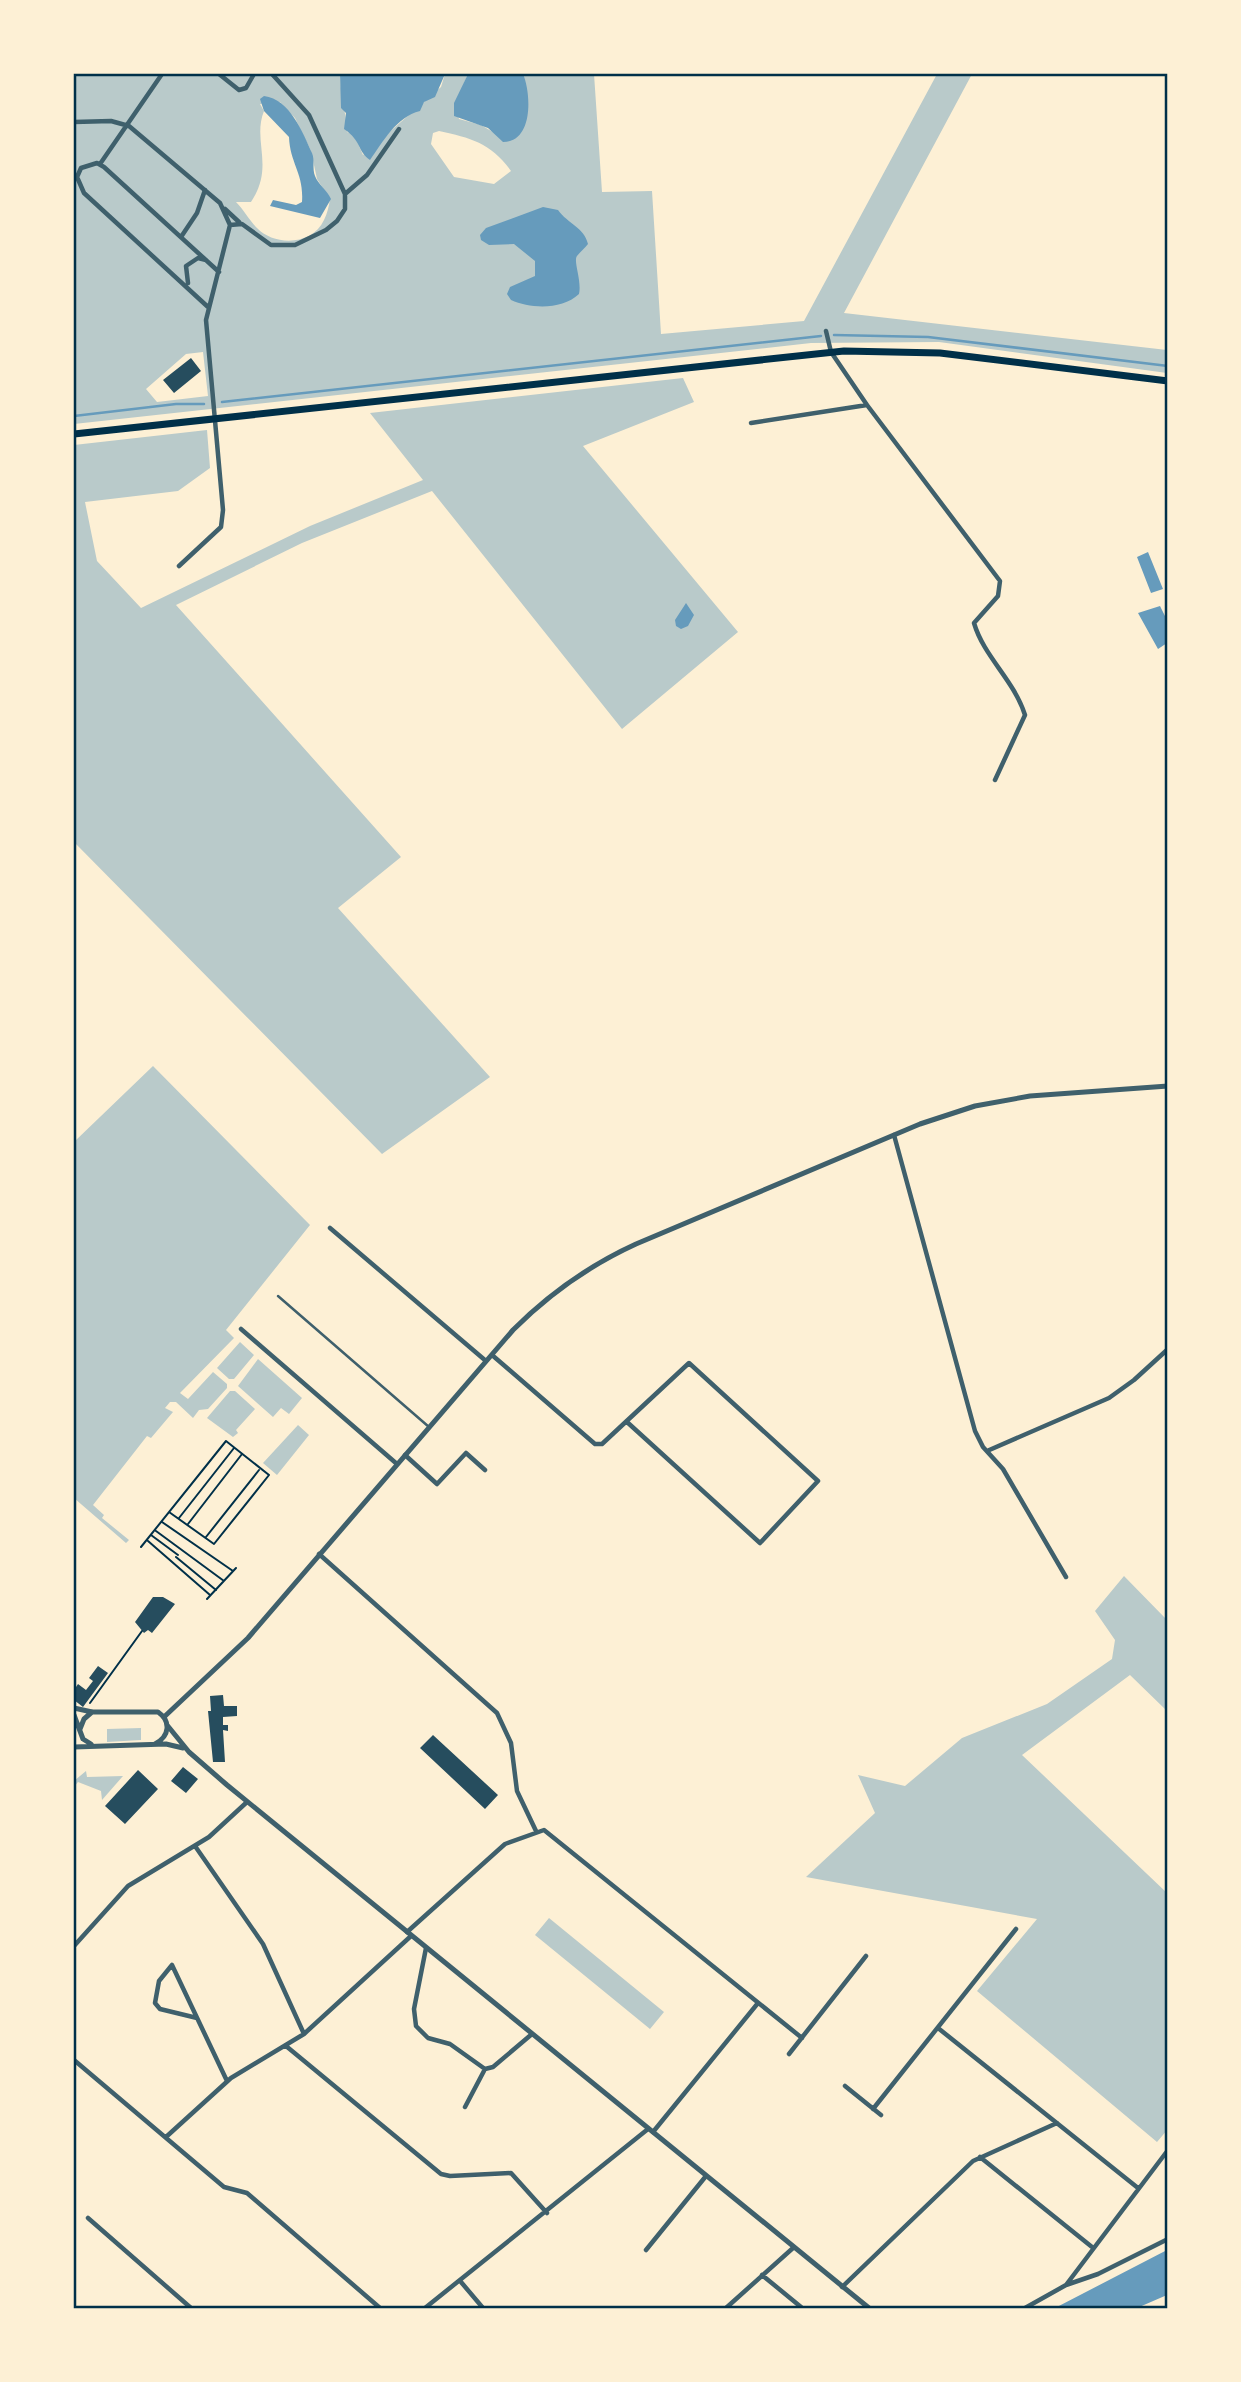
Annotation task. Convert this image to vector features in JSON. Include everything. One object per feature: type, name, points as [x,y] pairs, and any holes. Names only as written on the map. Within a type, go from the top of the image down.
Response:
[{"type":"main road","points":[[74,434],[831,352],[928,352],[1167,381]]},
{"type":"street","points":[[100,164],[129,126],[149,90],[163,74]]},
{"type":"street","points":[[219,74],[239,90],[246,88],[254,74]]},
{"type":"street","points":[[74,122],[111,121],[129,126],[242,224],[271,245],[295,246],[310,240],[337,221],[345,209],[345,194],[309,115],[272,74]]},
{"type":"street","points":[[345,194],[362,181],[399,129]]},
{"type":"street","points":[[209,308],[84,193],[77,177],[81,168],[88,164],[100,164],[219,272]]},
{"type":"street","points":[[181,237],[197,213],[205,190]]},
{"type":"street","points":[[179,566],[220,527],[223,510],[206,320],[230,225],[220,203]]},
{"type":"street","points":[[230,225],[242,224]]},
{"type":"street","points":[[191,289],[184,273],[186,266],[198,258],[206,260]]},
{"type":"street","points":[[825,331],[831,352],[867,405],[1000,581],[1000,593],[996,600],[974,623],[979,640],[1010,681],[1026,715],[995,780]]},
{"type":"street","points":[[751,424],[867,405]]},
{"type":"street","points":[[164,1717],[248,1638],[492,1354],[554,1293],[611,1256],[894,1135],[991,1102],[1167,1086]]},
{"type":"street","points":[[894,1135],[963,1398],[977,1437],[1003,1469],[1066,1577]]},
{"type":"street","points":[[330,1228],[486,1361]]},
{"type":"street","points":[[241,1329],[397,1465]]},
{"type":"street","points":[[987,1451],[1109,1398],[1135,1380],[1167,1349]]},
{"type":"street","points":[[492,1354],[595,1444],[602,1444],[688,1363],[818,1481],[760,1544],[626,1422]]},
{"type":"street","points":[[405,1455],[438,1484],[466,1452],[485,1470]]},
{"type":"street","points":[[319,1554],[497,1713],[511,1743],[517,1791],[536,1831]]},
{"type":"street","points":[[74,1708],[83,1712],[153,1710],[164,1717],[167,1725],[189,1752],[247,1802],[869,2308]]},
{"type":"street","points":[[80,1731],[84,1719],[92,1712]]},
{"type":"street","points":[[74,1715],[83,1739],[93,1745]]},
{"type":"street","points":[[155,1744],[165,1737],[167,1725]]},
{"type":"street","points":[[74,1747],[155,1744],[175,1745],[189,1752]]},
{"type":"street","points":[[74,1946],[128,1886],[195,1846],[247,1802]]},
{"type":"street","points":[[166,2137],[227,2081],[304,2034],[499,1849],[536,1831],[544,1830],[555,1836],[802,2038]]},
{"type":"street","points":[[195,1846],[263,1944],[304,2034]]},
{"type":"street","points":[[873,2109],[1016,1929]]},
{"type":"street","points":[[426,1948],[414,2009],[416,2026],[428,2038],[450,2044],[485,2069]]},
{"type":"street","points":[[789,2054],[866,1955]]},
{"type":"street","points":[[197,2018],[160,2009],[155,2003],[159,1981],[173,1965],[227,2081]]},
{"type":"street","points":[[425,2308],[650,2131],[758,2003]]},
{"type":"street","points":[[938,2028],[1138,2188]]},
{"type":"street","points":[[465,2107],[485,2069],[493,2067],[532,2034]]},
{"type":"street","points":[[286,2046],[441,2174],[450,2176],[511,2173],[547,2213]]},
{"type":"street","points":[[74,2060],[224,2187],[247,2193],[380,2308]]},
{"type":"street","points":[[845,2086],[881,2115]]},
{"type":"street","points":[[842,2287],[980,2157],[1005,2149],[1057,2123]]},
{"type":"street","points":[[1066,2285],[1167,2150]]},
{"type":"street","points":[[980,2157],[1092,2247]]},
{"type":"street","points":[[646,2250],[706,2176]]},
{"type":"street","points":[[88,2218],[191,2308]]},
{"type":"street","points":[[1025,2308],[1066,2285],[1098,2273],[1167,2239]]},
{"type":"street","points":[[726,2308],[793,2248]]},
{"type":"street","points":[[762,2276],[801,2307]]},
{"type":"street","points":[[461,2282],[483,2308]]},
{"type":"lane","points":[[278,1296],[429,1427]]},
{"type":"path","points":[[141,1547],[162,1522],[169,1512],[226,1441],[269,1475],[214,1544],[169,1512]]},
{"type":"path","points":[[178,1519],[234,1447]]},
{"type":"path","points":[[187,1525],[242,1454]]},
{"type":"path","points":[[206,1538],[260,1468]]},
{"type":"path","points":[[162,1522],[233,1571]]},
{"type":"path","points":[[155,1530],[224,1581]]},
{"type":"path","points":[[151,1535],[216,1590]]},
{"type":"path","points":[[147,1540],[210,1595]]},
{"type":"path","points":[[207,1599],[236,1568]]},
{"type":"path","points":[[83,1712],[142,1632]]},
{"type":"shaded area","points":[[74,74],[340,74],[347,132],[354,135],[363,155],[441,87],[445,74],[468,74],[455,104],[459,119],[481,125],[508,141],[521,130],[524,121],[522,74],[594,74],[602,192],[652,191],[661,334],[804,321],[937,74],[972,74],[844,313],[1167,350],[1167,373],[939,342],[811,343],[74,424]],"holes":[[[280,102],[295,118],[311,151],[317,179],[330,199],[326,215],[318,229],[302,239],[283,240],[264,234],[236,202],[251,202],[261,177],[260,133],[264,111],[260,104]],[[439,131],[480,143],[496,154],[511,171],[494,184],[454,177],[431,144],[433,133]],[[203,352],[208,396],[157,402],[146,389],[186,354]]]},
{"type":"shaded area","points":[[683,378],[694,402],[583,446],[738,632],[622,729],[432,491],[302,543],[176,605],[401,857],[338,908],[490,1077],[382,1154],[74,842],[74,445],[207,430],[210,468],[178,491],[85,502],[97,561],[141,608],[310,526],[423,480],[370,413]]},
{"type":"shaded area","points":[[153,1066],[310,1225],[226,1330],[234,1338],[180,1393],[188,1399],[213,1372],[227,1384],[227,1388],[208,1409],[199,1410],[193,1418],[176,1402],[170,1402],[165,1408],[173,1412],[151,1438],[147,1436],[93,1505],[104,1515],[102,1518],[129,1540],[126,1543],[74,1498],[74,1142]]},
{"type":"shaded area","points":[[240,1342],[254,1355],[234,1379],[229,1379],[217,1368]]},
{"type":"shaded area","points":[[258,1359],[302,1398],[289,1414],[281,1408],[273,1417],[238,1386]]},
{"type":"shaded area","points":[[230,1391],[235,1391],[255,1409],[233,1437],[207,1418]]},
{"type":"shaded area","points":[[298,1425],[309,1435],[277,1475],[263,1463]]},
{"type":"shaded area","points":[[1124,1576],[1167,1620],[1167,1711],[1130,1675],[1022,1755],[1167,1893],[1168,2129],[1157,2142],[977,1991],[1037,1919],[806,1877],[875,1813],[858,1775],[905,1786],[962,1738],[1047,1704],[1112,1659],[1115,1640],[1095,1611]]},
{"type":"shaded area","points":[[141,1728],[141,1740],[107,1742],[107,1729]]},
{"type":"shaded area","points":[[86,1771],[87,1777],[123,1776],[102,1800],[101,1791],[78,1782],[74,1787],[74,1781]]},
{"type":"shaded area","points":[[549,1918],[664,2012],[650,2029],[535,1935]]},
{"type":"water","points":[[340,74],[445,74],[435,97],[424,102],[420,111],[397,124],[370,160],[344,129],[346,113],[341,108]]},
{"type":"water","points":[[468,74],[523,74],[528,92],[528,115],[520,134],[513,140],[503,142],[488,128],[454,116],[454,103]]},
{"type":"water","points":[[264,96],[273,98],[288,110],[304,136],[313,156],[315,176],[331,199],[320,218],[270,206],[273,200],[296,205],[302,202],[302,192],[289,137],[264,111],[260,99]]},
{"type":"water","points":[[543,207],[558,210],[583,233],[588,244],[576,259],[579,294],[564,303],[537,306],[511,300],[507,294],[510,287],[535,276],[535,261],[514,244],[489,245],[481,240],[480,235],[486,228]]},
{"type":"water","points":[[1148,552],[1163,589],[1151,593],[1137,557]]},
{"type":"water","points":[[686,603],[694,615],[688,626],[681,629],[676,626],[675,620]]},
{"type":"water","points":[[1160,606],[1167,620],[1167,643],[1158,649],[1138,613]]},
{"type":"water","points":[[1167,2250],[1167,2295],[1137,2308],[1055,2308]]},
{"type":"building","points":[[191,358],[201,371],[174,393],[163,380]]},
{"type":"building","points":[[153,1597],[163,1597],[175,1604],[152,1633],[148,1630],[144,1633],[135,1622]]},
{"type":"building","points":[[98,1666],[108,1673],[83,1707],[74,1700],[74,1690],[78,1684],[86,1690],[93,1681],[89,1678]]},
{"type":"building","points":[[223,1695],[224,1706],[237,1706],[237,1716],[223,1717],[223,1725],[228,1725],[228,1731],[223,1730],[225,1762],[213,1762],[208,1711],[211,1711],[210,1696]]},
{"type":"building","points":[[433,1735],[498,1795],[485,1809],[420,1748]]},
{"type":"building","points":[[183,1767],[198,1779],[186,1793],[171,1781]]},
{"type":"building","points":[[138,1770],[158,1789],[125,1824],[105,1806]]},
{"type":"waterway","points":[[834,335],[928,337],[1168,366]]},
{"type":"waterway","points":[[222,402],[821,336]]},
{"type":"waterway","points":[[74,416],[176,404],[204,404]]}]
